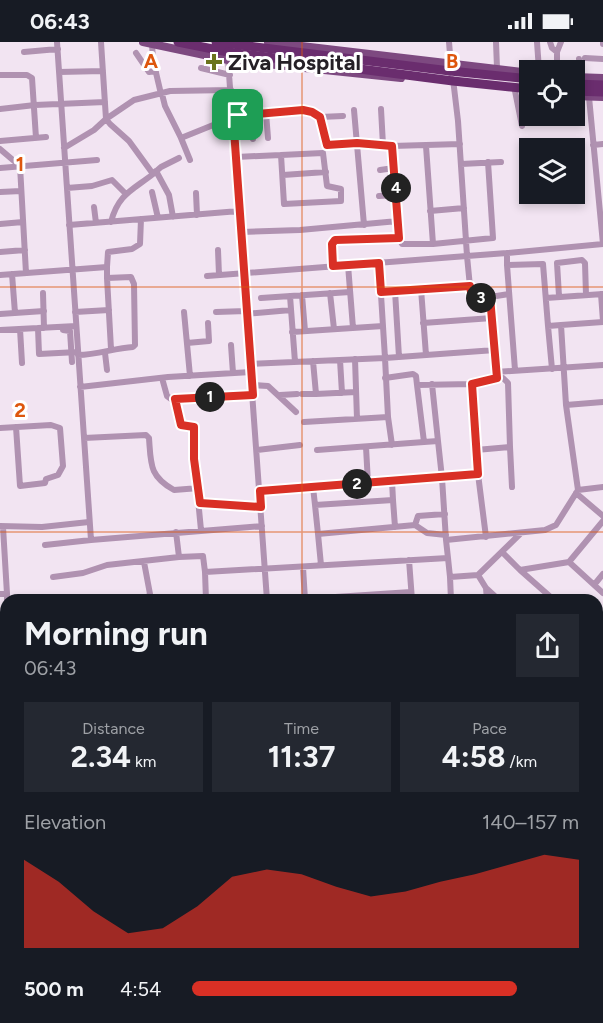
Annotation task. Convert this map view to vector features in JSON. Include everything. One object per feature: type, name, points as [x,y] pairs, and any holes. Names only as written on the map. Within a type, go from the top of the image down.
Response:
[{"type":"highway","points":[[216,42],[229,52],[519,79]]},
{"type":"highway","points":[[182,43],[229,52],[519,89]]},
{"type":"highway","points":[[182,43],[213,57]]},
{"type":"highway","points":[[585,82],[603,85]]},
{"type":"highway","points":[[585,93],[603,92]]},
{"type":"main road","points":[[268,42],[519,71]]},
{"type":"main road","points":[[148,43],[213,57],[229,52],[454,85],[519,91]]},
{"type":"main road","points":[[585,79],[603,78]]},
{"type":"main road","points":[[585,96],[603,97]]},
{"type":"street","points":[[101,42],[106,119],[129,141],[154,173],[169,195],[173,217]]},
{"type":"street","points":[[449,42],[460,144],[472,298],[509,294]]},
{"type":"street","points":[[496,42],[497,68]]},
{"type":"street","points":[[537,42],[538,60]]},
{"type":"street","points":[[549,42],[557,52]]},
{"type":"street","points":[[557,60],[557,52],[561,42]]},
{"type":"street","points":[[148,43],[165,106],[190,160]]},
{"type":"street","points":[[24,52],[57,46],[76,353],[91,540]]},
{"type":"street","points":[[229,52],[267,594]]},
{"type":"street","points":[[135,53],[149,72],[156,71]]},
{"type":"street","points":[[582,60],[603,58]]},
{"type":"street","points":[[201,68],[230,75]]},
{"type":"street","points":[[59,72],[103,71]]},
{"type":"street","points":[[0,75],[30,76],[32,78],[36,138]]},
{"type":"street","points":[[64,148],[94,130],[134,100],[197,90],[231,90]]},
{"type":"street","points":[[515,91],[519,111]]},
{"type":"street","points":[[207,276],[603,244],[589,97]]},
{"type":"street","points":[[0,109],[105,102]]},
{"type":"street","points":[[381,109],[382,145]]},
{"type":"street","points":[[181,138],[233,116],[303,110],[320,117],[343,116]]},
{"type":"street","points":[[354,110],[364,225]]},
{"type":"street","points":[[266,113],[268,138]]},
{"type":"street","points":[[251,114],[253,139]]},
{"type":"street","points":[[320,117],[327,145],[460,144]]},
{"type":"street","points":[[0,141],[46,137]]},
{"type":"street","points":[[593,145],[603,144]]},
{"type":"street","points":[[392,146],[399,238],[402,244],[407,245],[492,239],[494,236],[488,162]]},
{"type":"street","points":[[426,146],[433,244]]},
{"type":"street","points":[[0,149],[20,166],[26,273]]},
{"type":"street","points":[[236,157],[281,154],[323,153],[327,186],[341,189],[341,201],[284,204],[281,154]]},
{"type":"street","points":[[111,222],[125,193],[179,158]]},
{"type":"street","points":[[0,168],[97,160]]},
{"type":"street","points":[[461,164],[501,162]]},
{"type":"street","points":[[380,170],[394,168]]},
{"type":"street","points":[[595,171],[603,171]]},
{"type":"street","points":[[283,175],[326,172]]},
{"type":"street","points":[[67,188],[92,186],[112,180],[125,193]]},
{"type":"street","points":[[0,192],[21,191]]},
{"type":"street","points":[[152,192],[158,218]]},
{"type":"street","points":[[196,193],[197,214]]},
{"type":"street","points":[[379,196],[396,195]]},
{"type":"street","points":[[94,207],[96,223]]},
{"type":"street","points":[[430,211],[464,208]]},
{"type":"street","points":[[69,225],[239,211]]},
{"type":"street","points":[[107,370],[108,252],[132,249],[140,244],[141,219]]},
{"type":"street","points":[[241,232],[300,230],[398,221]]},
{"type":"street","points":[[0,224],[23,222]]},
{"type":"street","points":[[333,266],[332,244],[335,240],[399,238]]},
{"type":"street","points":[[0,252],[25,250]]},
{"type":"street","points":[[218,250],[219,275]]},
{"type":"street","points":[[507,253],[514,370]]},
{"type":"street","points":[[559,296],[558,263],[582,260],[585,263],[586,295]]},
{"type":"street","points":[[379,263],[385,378],[392,445]]},
{"type":"street","points":[[507,266],[543,264],[552,369]]},
{"type":"street","points":[[348,265],[353,328]]},
{"type":"street","points":[[0,275],[107,267]]},
{"type":"street","points":[[12,274],[15,313]]},
{"type":"street","points":[[43,293],[44,311],[40,329],[39,354],[108,351],[133,347],[136,342],[133,279],[129,276],[107,278]]},
{"type":"street","points":[[381,292],[470,286]]},
{"type":"street","points":[[421,289],[426,355]]},
{"type":"street","points":[[395,291],[399,357]]},
{"type":"street","points":[[261,298],[350,292]]},
{"type":"street","points":[[330,293],[333,329]]},
{"type":"street","points":[[546,298],[602,294],[603,321],[548,326]]},
{"type":"street","points":[[290,296],[295,362]]},
{"type":"street","points":[[302,296],[305,331]]},
{"type":"street","points":[[490,297],[497,375]]},
{"type":"street","points":[[75,312],[109,310]]},
{"type":"street","points":[[216,312],[291,310]]},
{"type":"street","points":[[0,315],[44,311]]},
{"type":"street","points":[[184,312],[190,376]]},
{"type":"street","points":[[423,323],[492,318]]},
{"type":"street","points":[[187,343],[209,341],[208,323]]},
{"type":"street","points":[[520,570],[569,562],[603,519],[577,491],[566,405],[561,325]]},
{"type":"street","points":[[40,329],[76,326]]},
{"type":"street","points":[[292,332],[383,326]]},
{"type":"street","points":[[20,329],[22,363]]},
{"type":"street","points":[[0,330],[69,330],[76,353],[72,362]]},
{"type":"street","points":[[231,345],[233,374]]},
{"type":"street","points":[[250,364],[495,350]]},
{"type":"street","points":[[355,359],[357,419]]},
{"type":"street","points":[[340,360],[342,393]]},
{"type":"street","points":[[313,361],[316,394]]},
{"type":"street","points":[[417,385],[472,384],[514,370],[603,365]]},
{"type":"street","points":[[80,387],[162,378],[251,372]]},
{"type":"street","points":[[385,378],[413,374],[416,376],[424,442]]},
{"type":"street","points":[[497,375],[507,383],[512,488]]},
{"type":"street","points":[[162,378],[166,396],[171,399],[253,395]]},
{"type":"street","points":[[432,384],[451,594]]},
{"type":"street","points":[[472,384],[478,474],[486,537]]},
{"type":"street","points":[[252,385],[265,385],[280,395],[296,412]]},
{"type":"street","points":[[280,395],[356,392]]},
{"type":"street","points":[[175,399],[181,425],[194,427],[194,459],[199,488],[201,530]]},
{"type":"street","points":[[566,405],[603,402]]},
{"type":"street","points":[[304,423],[388,417]]},
{"type":"street","points":[[0,428],[16,427],[51,425],[60,428],[63,466],[58,475],[46,479],[45,483],[20,486],[16,427]]},
{"type":"street","points":[[84,438],[146,435],[149,438],[152,470],[157,478],[174,490],[199,488]]},
{"type":"street","points":[[317,450],[438,441]]},
{"type":"street","points":[[257,450],[300,446]]},
{"type":"street","points":[[366,447],[368,483]]},
{"type":"street","points":[[476,450],[510,447]]},
{"type":"street","points":[[260,491],[478,474]]},
{"type":"street","points":[[392,481],[395,527]]},
{"type":"street","points":[[313,487],[321,566]]},
{"type":"street","points":[[318,534],[415,525],[427,533],[446,537],[486,537],[545,531],[556,525],[577,491],[603,487]]},
{"type":"street","points":[[315,505],[393,500]]},
{"type":"street","points":[[200,503],[261,507]]},
{"type":"street","points":[[415,525],[418,516],[445,514]]},
{"type":"street","points":[[5,594],[2,526],[42,527],[89,522]]},
{"type":"street","points":[[45,546],[176,532],[262,526]]},
{"type":"street","points":[[176,532],[179,557]]},
{"type":"street","points":[[450,577],[478,575],[520,533]]},
{"type":"street","points":[[502,552],[547,594]]},
{"type":"street","points":[[53,578],[83,573],[107,565],[203,556],[206,594]]},
{"type":"street","points":[[205,572],[448,558]]},
{"type":"street","points":[[384,594],[411,592],[409,560]]},
{"type":"street","points":[[144,562],[150,594]]},
{"type":"street","points":[[569,562],[603,593]]},
{"type":"street","points":[[303,567],[305,594]]},
{"type":"street","points":[[594,585],[603,574]]},
{"type":"street","points":[[478,575],[493,594]]},
{"type":"street","points":[[486,588],[486,594]]},
{"type":"place","name":"Ziva Hospital","points":[[214,62]]},
{"type":"route","points":[[303,110],[320,117],[325,144],[328,146],[357,143],[392,146],[399,238],[335,240],[332,244],[333,266],[379,263],[381,292],[470,286],[472,298],[490,297],[497,378],[472,384],[478,474],[260,491],[261,507],[200,503],[194,459],[194,427],[181,425],[175,399],[253,395],[233,116],[238,115],[303,110]]}]
